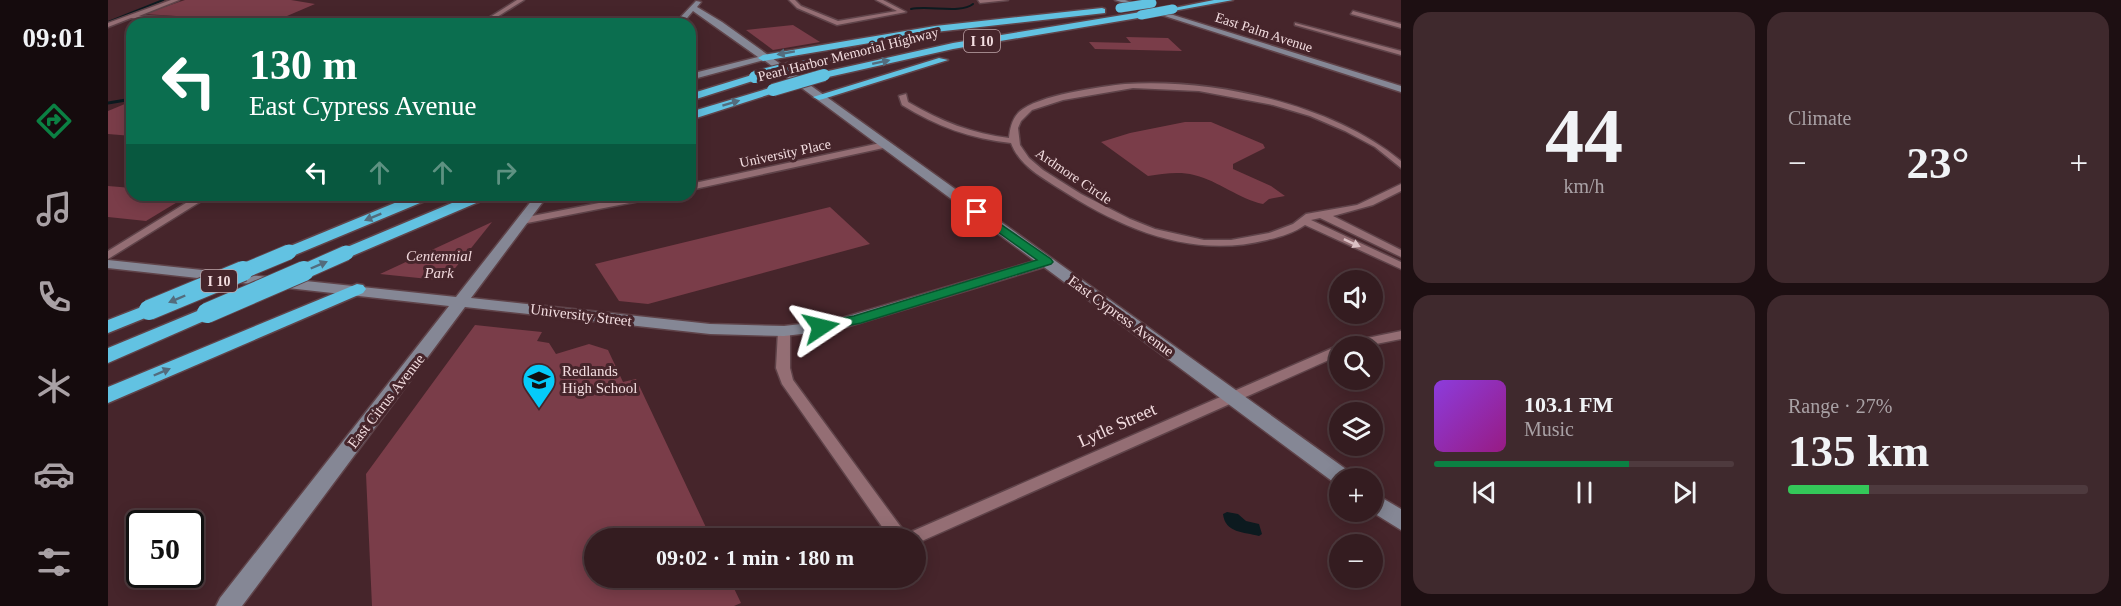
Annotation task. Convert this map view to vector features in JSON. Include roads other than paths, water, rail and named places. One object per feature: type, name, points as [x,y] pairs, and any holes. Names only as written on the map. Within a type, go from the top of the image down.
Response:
[{"type":"highway","name":"Pearl Harbor Memorial Highway","points":[[696,114],[824,75],[1120,9],[1152,3],[1172,5],[1229,0]]},
{"type":"highway","name":"Pearl Harbor Memorial Highway","points":[[696,96],[808,64],[938,36],[1120,9],[1140,15],[1172,5]]},
{"type":"highway","points":[[819,98],[930,63],[1120,9]]},
{"type":"highway","points":[[763,58],[935,29],[1102,11]]},
{"type":"highway","name":"I 10","points":[[108,327],[412,201]]},
{"type":"highway","name":"I 10","points":[[108,356],[469,201]]},
{"type":"highway","points":[[108,395],[357,289]]},
{"type":"main road","points":[[684,18],[699,0]]},
{"type":"main road","name":"East Cypress Avenue","points":[[693,8],[719,24],[1329,468]]},
{"type":"main road","name":"East Palm Avenue","points":[[1120,9],[1401,89]]},
{"type":"main road","points":[[696,75],[763,58]]},
{"type":"main road","name":"East Citrus Avenue","points":[[228,606],[537,201]]},
{"type":"main road","name":"University Street","points":[[108,264],[357,289],[710,329],[784,331],[856,320],[1047,262]]},
{"type":"main road","points":[[1383,508],[1401,521]]},
{"type":"street","points":[[129,18],[176,0]]},
{"type":"street","points":[[492,18],[521,0]]},
{"type":"street","points":[[792,0],[808,12],[837,23],[903,12],[879,0]]},
{"type":"street","points":[[980,1],[1005,0]]},
{"type":"street","points":[[1353,13],[1401,26]]},
{"type":"street","points":[[132,17],[152,18]]},
{"type":"street","points":[[108,25],[126,19]]},
{"type":"street","points":[[1297,24],[1401,53]]},
{"type":"street","points":[[903,96],[905,103],[935,120],[973,134],[1014,141],[1015,123],[1025,112],[1041,103],[1111,87],[1167,86],[1231,94],[1308,114],[1369,140],[1386,150],[1401,165]]},
{"type":"street","name":"Ardmore Circle","points":[[1014,141],[1023,158],[1042,174],[1105,213],[1150,232],[1187,240],[1228,243],[1261,239],[1298,226],[1310,216],[1337,213],[1391,195],[1401,187]]},
{"type":"street","name":"University Place","points":[[696,187],[885,145]]},
{"type":"street","points":[[108,256],[196,201]]},
{"type":"street","points":[[522,221],[627,201]]},
{"type":"street","points":[[1322,215],[1401,254]]},
{"type":"street","points":[[1304,221],[1401,266]]},
{"type":"street","points":[[784,331],[783,368],[787,381],[892,528]]},
{"type":"street","points":[[1383,339],[1401,335]]},
{"type":"street","name":"Lytle Street","points":[[926,532],[1329,355]]},
{"type":"waterway","points":[[108,22],[163,0]]},
{"type":"waterway","points":[[911,9],[953,9],[973,4]]},
{"type":"waterway","points":[[108,103],[126,100]]},
{"type":"place","name":"Redlands High School","points":[[539,409]]},
{"type":"park label","name":"Centennial Park","points":[[439,264]]}]
